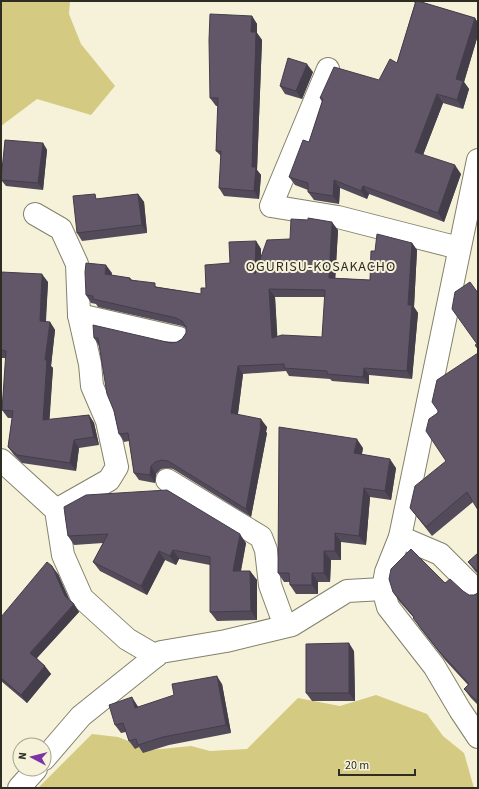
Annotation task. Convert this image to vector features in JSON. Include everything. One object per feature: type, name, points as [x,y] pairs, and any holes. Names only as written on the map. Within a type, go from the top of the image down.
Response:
[{"type":"street","points":[[328,69],[271,206],[338,217],[459,248]]},
{"type":"street","points":[[478,160],[473,216],[459,248],[400,537],[386,572],[383,589],[388,607],[434,666],[478,737]]},
{"type":"street","points":[[35,214],[61,229],[77,264],[79,315],[90,364],[92,386],[107,421],[117,467],[109,480],[56,510]]},
{"type":"street","points":[[79,315],[179,338]]},
{"type":"street","points":[[1,460],[56,510],[64,556],[82,598],[127,639],[156,656]]},
{"type":"street","points":[[167,480],[261,537],[266,550],[270,585],[285,626]]},
{"type":"street","points":[[400,537],[440,554],[478,592]]},
{"type":"street","points":[[52,750],[81,716],[161,652],[226,641],[292,625],[346,591],[383,589]]},
{"type":"street","points":[[19,788],[29,777]]},
{"type":"shaded area","points":[[1,1],[70,1],[69,14],[81,44],[115,86],[91,115],[37,99],[1,126]]},
{"type":"shaded area","points":[[376,695],[427,714],[443,736],[464,753],[474,788],[38,788],[49,777],[52,777],[52,774],[92,734],[118,737],[151,750],[191,746],[210,751],[247,749],[298,698],[340,706]]},
{"type":"building","points":[[416,1],[475,18],[456,79],[463,81],[457,100],[437,94],[415,152],[455,165],[438,213],[363,186],[361,191],[334,180],[333,196],[308,192],[308,183],[289,177],[303,140],[309,142],[323,99],[320,98],[334,67],[379,80],[390,59],[397,63]]},
{"type":"building","points":[[210,14],[252,16],[251,32],[256,32],[252,167],[256,167],[254,191],[219,188],[221,151],[216,151],[218,98],[210,98]]},
{"type":"building","points":[[288,58],[307,64],[296,91],[280,86]]},
{"type":"building","points":[[5,140],[43,143],[38,183],[1,180]]},
{"type":"building","points":[[95,194],[96,199],[138,194],[142,225],[77,233],[73,196]]},
{"type":"building","points":[[308,218],[332,222],[329,278],[370,280],[371,251],[375,251],[377,234],[412,243],[408,305],[412,305],[407,371],[364,368],[363,377],[327,374],[327,371],[284,368],[284,364],[238,366],[231,413],[261,419],[246,509],[168,461],[162,460],[155,462],[151,466],[150,475],[134,473],[128,433],[119,434],[114,411],[107,394],[98,338],[94,338],[93,325],[171,343],[182,339],[186,333],[186,327],[182,321],[176,318],[93,299],[93,296],[86,295],[86,263],[106,265],[105,274],[130,278],[130,280],[155,283],[155,287],[201,294],[201,288],[206,288],[205,265],[230,263],[229,242],[256,241],[255,274],[267,240],[290,239],[291,219],[308,220]],"holes":[[[269,289],[325,290],[322,337],[282,335],[272,338]]]},
{"type":"building","points":[[1,272],[42,274],[40,321],[50,322],[45,360],[47,360],[43,420],[89,415],[94,437],[74,440],[70,463],[17,455],[8,447],[13,411],[2,410],[6,351],[1,350]]},
{"type":"building","points":[[470,282],[478,293],[478,349],[475,345],[477,344],[452,309],[455,292]]},
{"type":"building","points":[[478,353],[478,510],[467,492],[426,527],[410,508],[415,486],[446,461],[426,431],[429,419],[439,412],[432,402],[437,380]]},
{"type":"building","points":[[279,427],[357,439],[354,453],[390,459],[385,491],[364,488],[359,536],[335,533],[335,551],[324,551],[324,573],[312,573],[312,585],[290,585],[289,573],[278,573]]},
{"type":"building","points":[[167,490],[240,534],[233,571],[250,571],[251,611],[210,612],[210,557],[173,550],[170,556],[159,551],[141,586],[93,562],[108,534],[68,536],[64,507],[86,495]]},
{"type":"building","points":[[411,549],[445,583],[450,579],[469,595],[478,593],[478,702],[464,689],[469,684],[438,650],[413,618],[414,617],[393,592],[389,579],[391,569]]},
{"type":"building","points":[[478,553],[478,572],[468,562]]},
{"type":"building","points":[[47,562],[52,566],[65,596],[74,604],[30,653],[45,666],[21,695],[1,678],[1,617]]},
{"type":"building","points":[[349,643],[349,693],[306,693],[306,644]]},
{"type":"building","points":[[217,676],[226,725],[163,737],[138,745],[136,739],[129,741],[123,723],[115,725],[109,705],[132,697],[135,708],[174,695],[172,684]]},
{"type":"district","name":"OGURISU-KOSAKACHO","points":[[321,266]]}]
